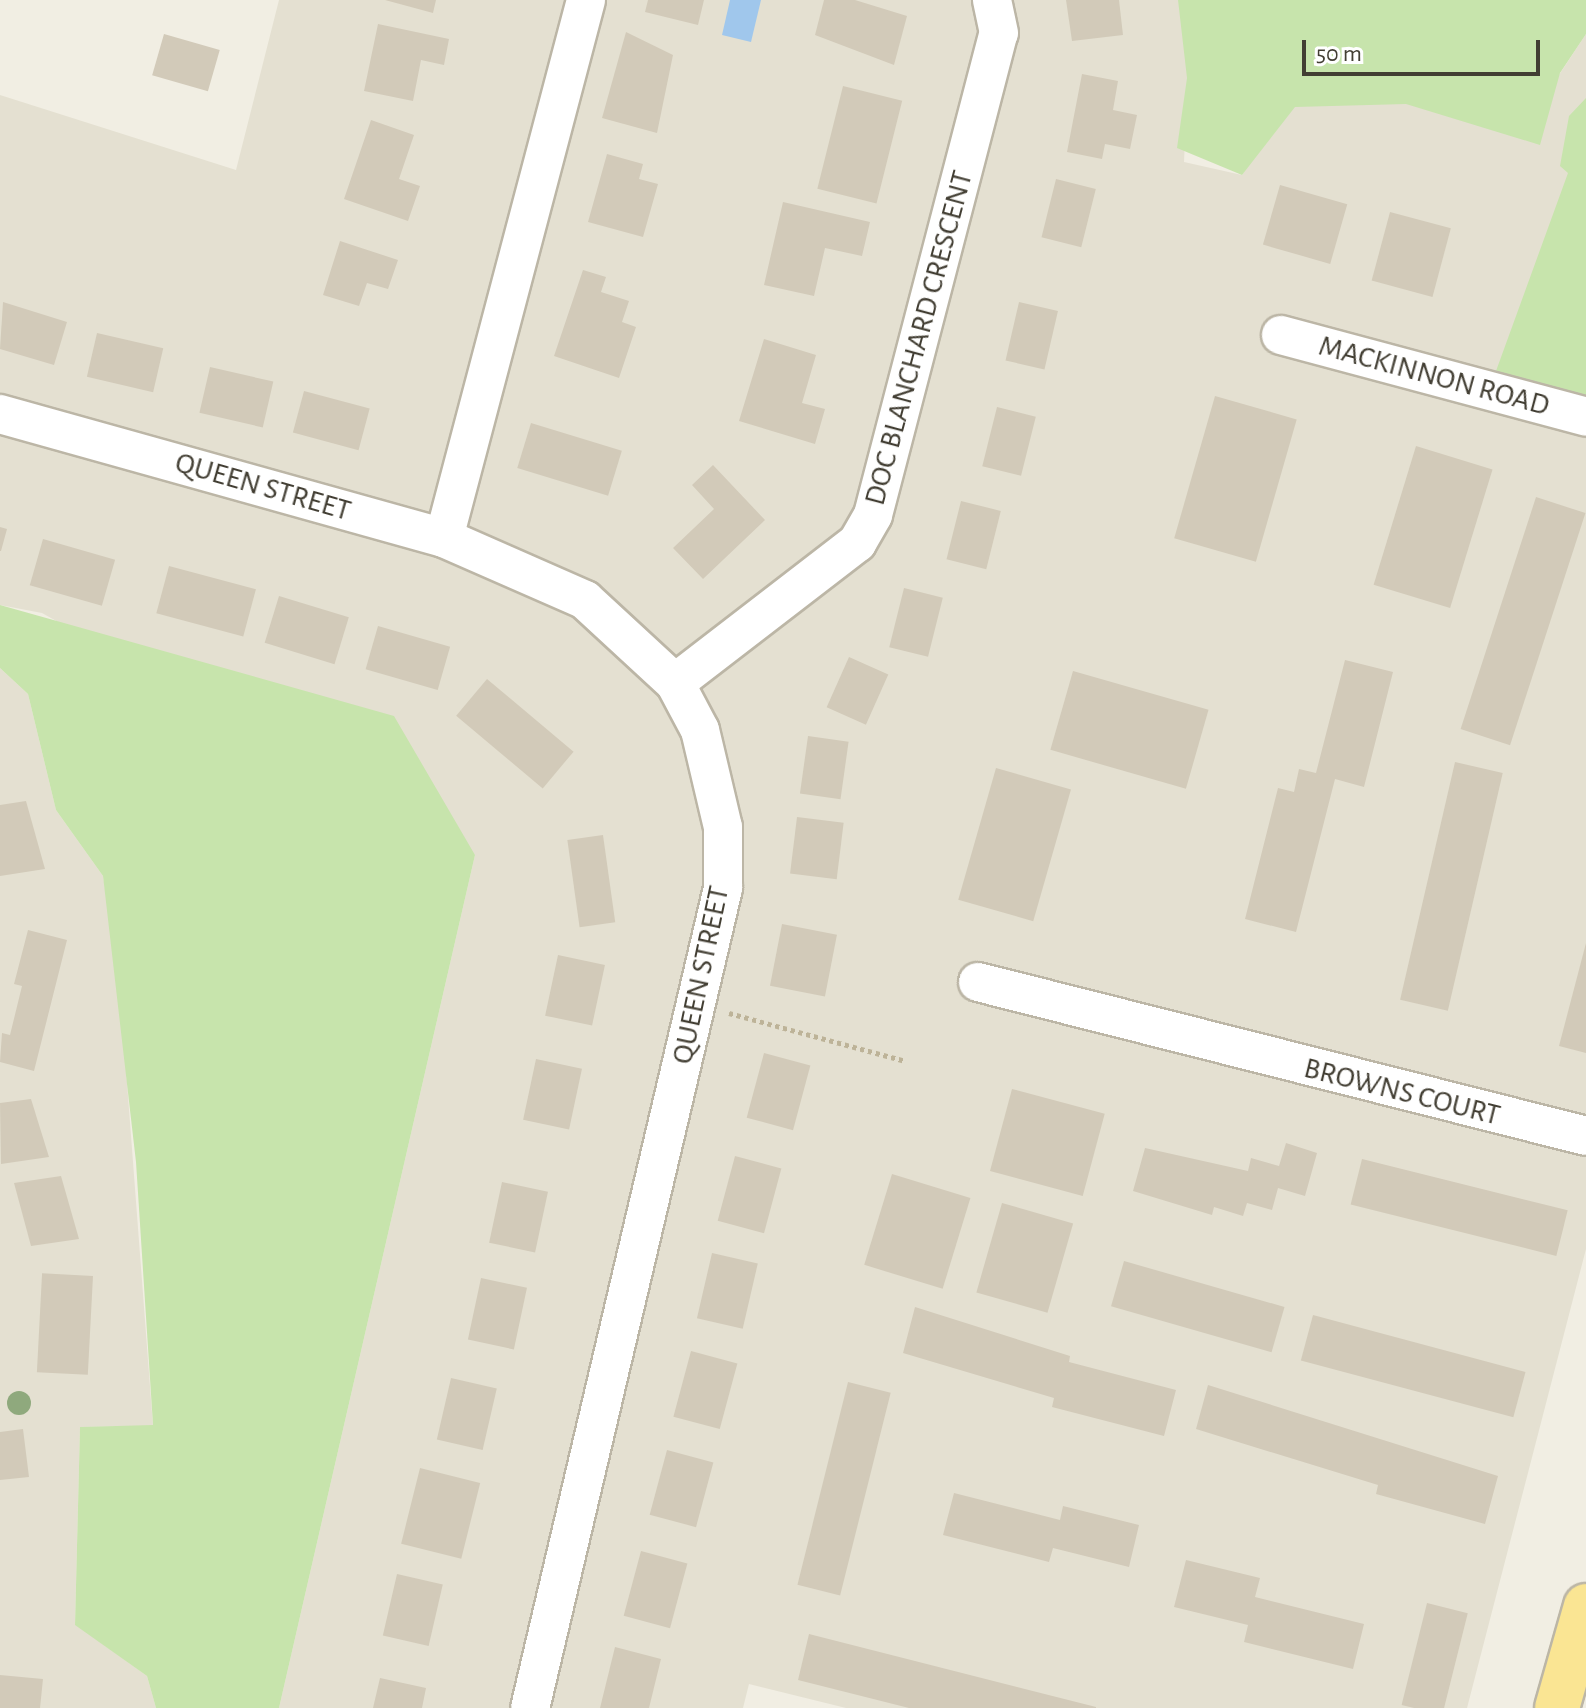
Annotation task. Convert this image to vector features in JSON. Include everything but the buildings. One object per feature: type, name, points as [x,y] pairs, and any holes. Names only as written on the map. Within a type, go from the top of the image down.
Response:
[{"type":"main road","points":[[1557,1708],[1586,1606]]},
{"type":"street","points":[[444,538],[586,0]]},
{"type":"street","name":"DOC BLANCHARD CRESCENT","points":[[675,683],[857,543],[873,515],[999,33],[992,0]]},
{"type":"street","name":"MACKINNON ROAD","points":[[1281,335],[1586,417]]},
{"type":"street","name":"QUEEN STREET","points":[[0,414],[444,538],[585,600],[675,683],[700,730],[723,827],[723,888],[530,1708]]},
{"type":"street","name":"BROWNS COURT","points":[[978,982],[1218,1048],[1586,1136]]},
{"type":"path","points":[[697,1005],[906,1061]]},
{"type":"shaded area","points":[[279,0],[1191,0],[1184,162],[1242,175],[1314,58],[1534,113],[1586,34],[1586,1249],[1467,1708],[846,1708],[749,1684],[743,1708],[279,1708],[475,855],[42,613],[0,605],[0,95],[236,170]]},
{"type":"shaded area","points":[[0,668],[28,694],[56,810],[103,876],[119,977],[153,1426],[80,1427],[75,1624],[147,1676],[156,1708],[0,1708]]},
{"type":"green space","points":[[1178,0],[1586,0],[1586,34],[1560,73],[1540,145],[1406,104],[1295,107],[1242,175],[1177,148],[1187,78]]},
{"type":"green space","points":[[1586,98],[1586,395],[1496,371],[1568,173],[1560,166],[1569,116]]},
{"type":"green space","points":[[0,605],[394,716],[475,855],[279,1708],[156,1708],[147,1676],[75,1625],[80,1427],[153,1425],[136,1162],[103,876],[56,810],[28,694],[0,668]]},
{"type":"water","points":[[730,0],[761,0],[751,42],[722,35]]}]
